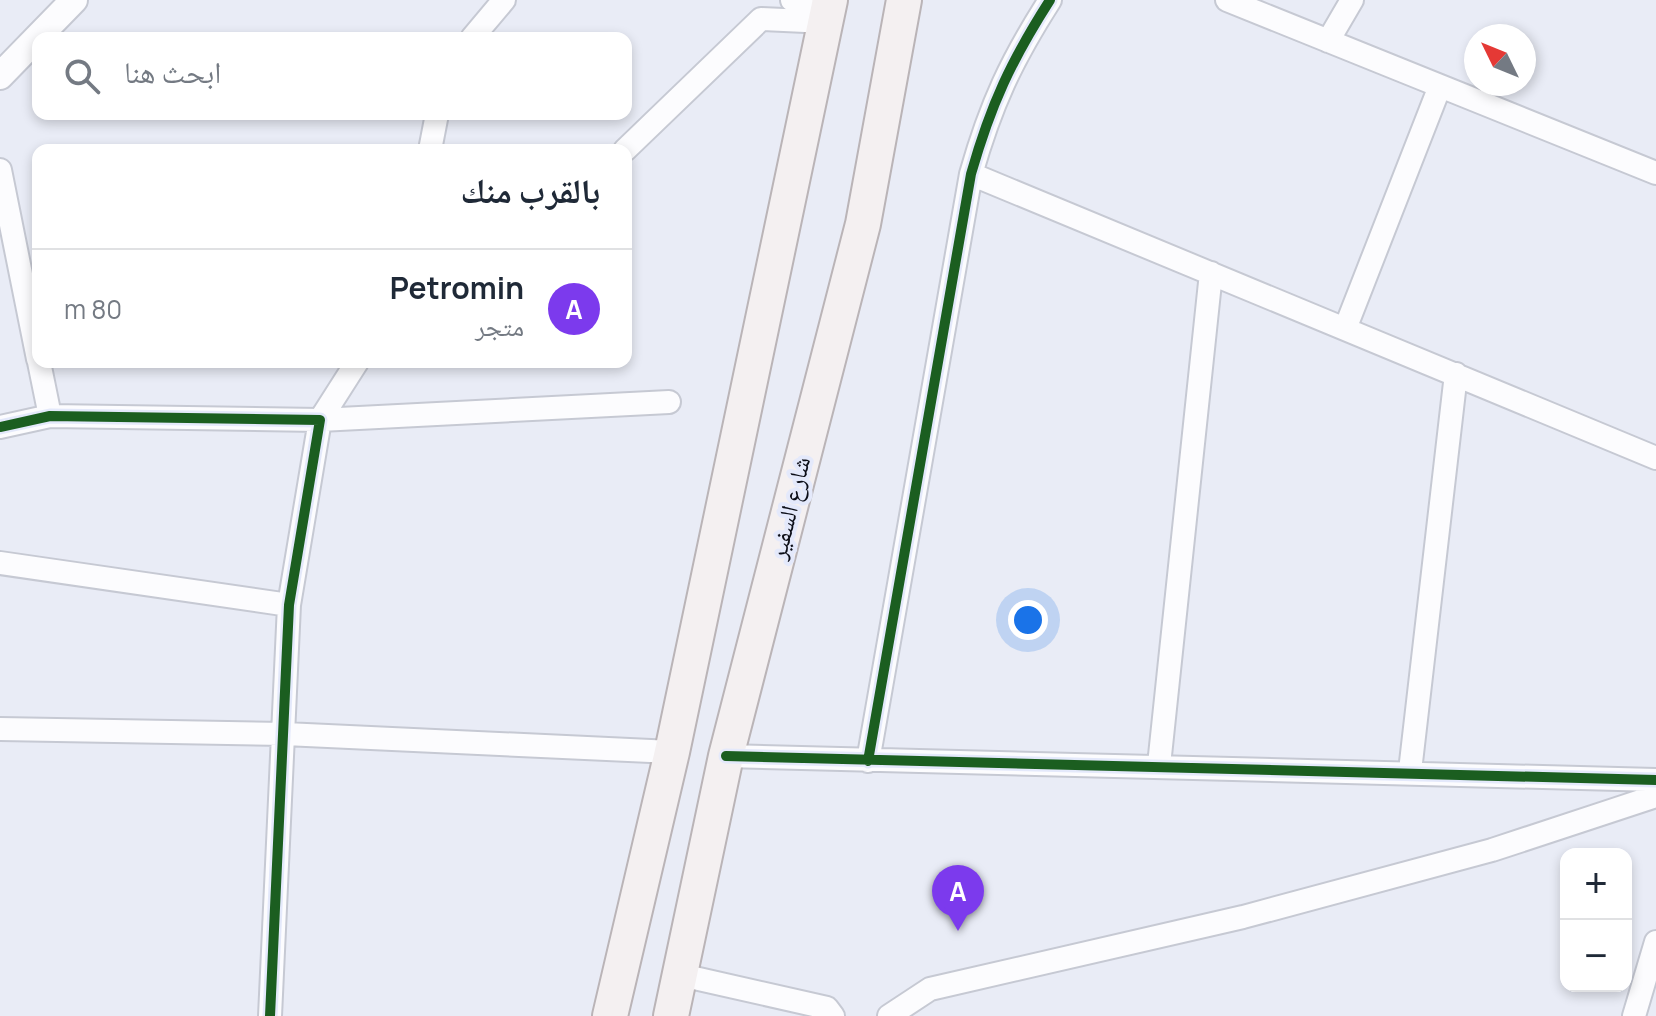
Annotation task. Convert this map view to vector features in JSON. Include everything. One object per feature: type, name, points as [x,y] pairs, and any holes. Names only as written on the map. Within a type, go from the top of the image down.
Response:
[{"type":"main road","name":"شارع السفير","points":[[671,1016],[726,756],[863,224],[904,0]]},
{"type":"main road","points":[[610,1016],[672,752],[828,11]]},
{"type":"street","points":[[43,32],[74,0]]},
{"type":"street","points":[[477,32],[504,0]]},
{"type":"street","points":[[792,0],[828,11]]},
{"type":"street","points":[[868,761],[971,174],[989,111],[1013,58],[1050,0]]},
{"type":"street","points":[[1227,0],[1656,173]]},
{"type":"street","points":[[1328,41],[1352,0]]},
{"type":"street","points":[[631,144],[761,19],[828,11]]},
{"type":"street","points":[[0,76],[32,43]]},
{"type":"street","points":[[1345,329],[1440,86]]},
{"type":"street","points":[[431,144],[436,120]]},
{"type":"street","points":[[0,170],[32,330]]},
{"type":"street","points":[[971,174],[1656,458]]},
{"type":"street","points":[[1159,765],[1211,273]]},
{"type":"street","points":[[40,368],[50,416]]},
{"type":"street","points":[[270,1016],[289,605],[320,420],[353,368]]},
{"type":"street","points":[[1410,771],[1456,374]]},
{"type":"street","points":[[0,427],[50,416],[320,420],[669,402]]},
{"type":"street","points":[[0,563],[289,605]]},
{"type":"street","points":[[0,729],[285,734],[672,752]]},
{"type":"street","points":[[726,756],[1410,771],[1656,780]]},
{"type":"street","points":[[889,1016],[930,989],[1272,909],[1492,850],[1656,796]]},
{"type":"street","points":[[1634,1016],[1656,942]]},
{"type":"street","points":[[681,975],[827,1008],[833,1016]]},
{"type":"cycle path","points":[[868,761],[971,174],[1003,84],[1050,0]]},
{"type":"cycle path","points":[[0,427],[50,416],[320,420],[289,605],[270,1016]]},
{"type":"cycle path","points":[[726,756],[1656,780]]},
{"type":"place","name":"Petromin","points":[[958,931]]}]
